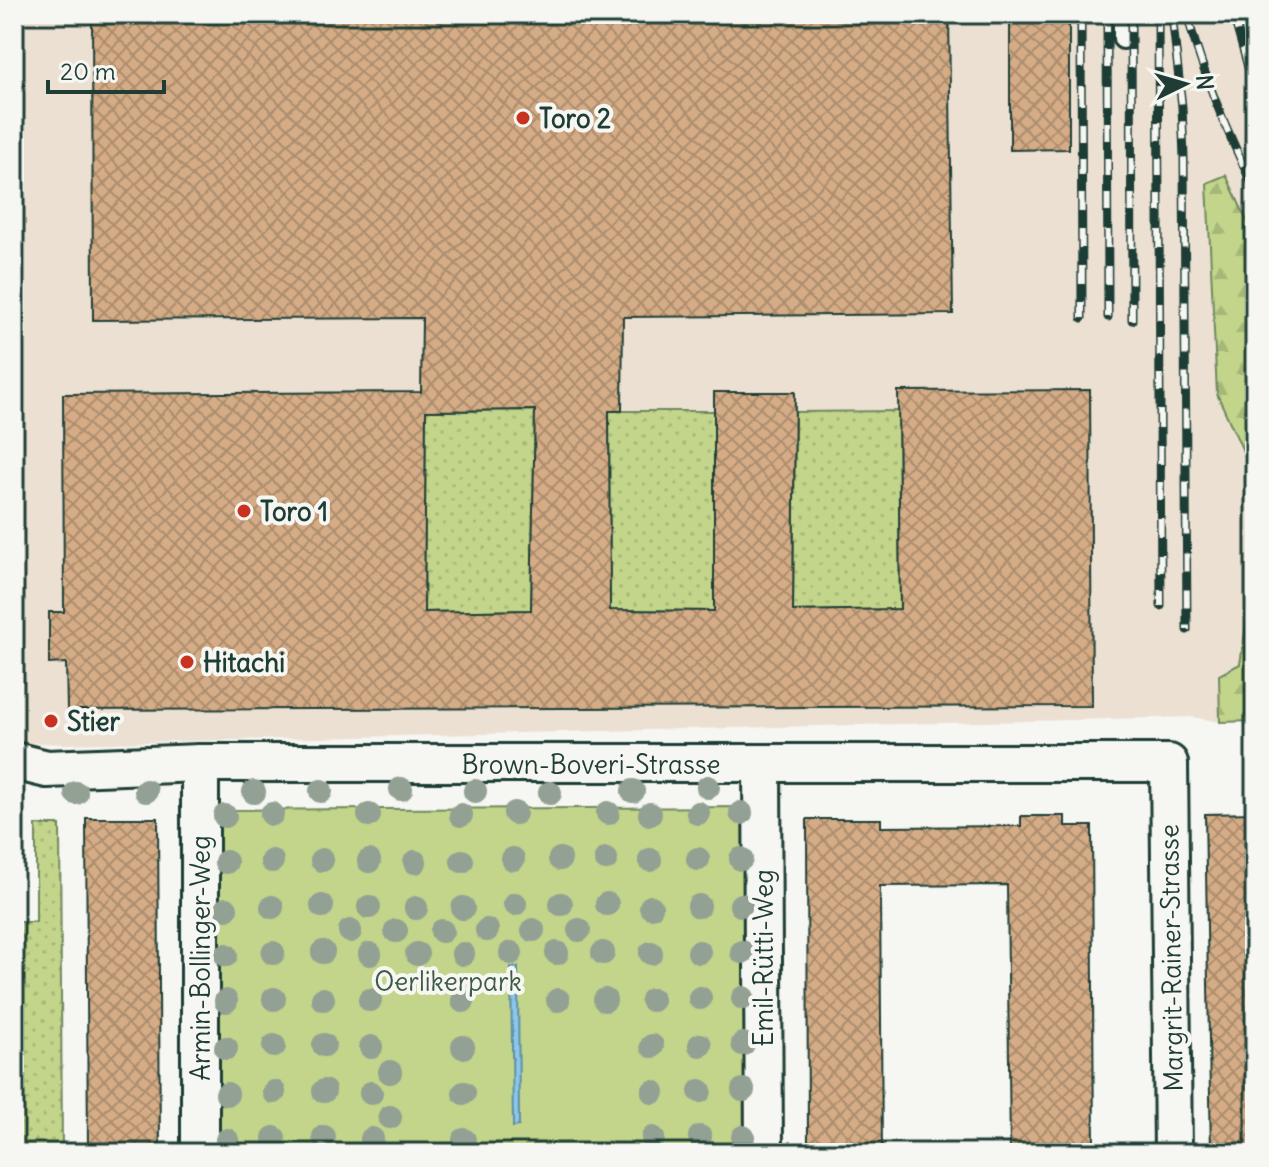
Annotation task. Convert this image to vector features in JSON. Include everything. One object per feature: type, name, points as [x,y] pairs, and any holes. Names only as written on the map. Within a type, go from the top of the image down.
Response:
[{"type":"street","name":"Brown-Boveri-Strasse","points":[[14,761],[47,769],[200,763],[1169,763]]},
{"type":"street","name":"Armin-Bollinger-Weg","points":[[200,763],[200,1153]]},
{"type":"street","name":"Margrit-Rainer-Strasse","points":[[1169,763],[1173,1153]]},
{"type":"street","name":"Emil-Rütti-Weg","points":[[762,764],[764,1153]]},
{"type":"lane","points":[[1123,14],[1123,39]]},
{"type":"shaded area","points":[[14,14],[1255,14],[1255,721],[1220,722],[1192,717],[64,744],[14,742]]},
{"type":"green space","points":[[1226,175],[1255,238],[1255,492],[1243,451],[1217,394],[1207,183]]},
{"type":"green space","points":[[535,410],[531,610],[424,612],[426,411]]},
{"type":"green space","points":[[609,411],[714,411],[714,611],[610,610]]},
{"type":"green space","points":[[898,411],[900,609],[793,611],[795,412]]},
{"type":"green space","points":[[1255,569],[1255,721],[1220,722],[1219,675],[1240,664]]},
{"type":"green space","name":"Oerlikerpark","points":[[749,807],[751,1153],[216,1153],[215,810]]},
{"type":"green space","points":[[36,825],[60,825],[62,1153],[14,1153],[14,922],[36,922]]},
{"type":"water","points":[[511,967],[518,967],[519,1126],[513,1127]]},
{"type":"building","points":[[92,14],[949,14],[953,314],[623,317],[622,411],[609,411],[610,610],[714,611],[714,392],[795,392],[793,611],[900,609],[898,391],[1090,390],[1092,706],[67,710],[66,663],[49,664],[49,612],[64,612],[63,394],[421,392],[422,318],[93,320]],"holes":[[[535,410],[531,610],[424,612],[426,411]]]},
{"type":"building","points":[[1010,14],[1069,14],[1069,149],[1010,150]]},
{"type":"building","points":[[1255,813],[1255,1153],[1211,1153],[1205,814]]},
{"type":"building","points":[[1021,816],[1065,816],[1065,826],[1092,826],[1094,1153],[1010,1153],[1007,885],[880,886],[882,1153],[808,1153],[807,819],[881,819],[881,827],[1021,826]]},
{"type":"building","points":[[86,818],[158,818],[160,1153],[88,1153]]},
{"type":"railway","points":[[1081,14],[1082,318]]},
{"type":"railway","points":[[1107,14],[1108,317]]},
{"type":"railway","points":[[1131,14],[1132,320]]},
{"type":"railway","points":[[1158,14],[1161,606]]},
{"type":"railway","points":[[1172,14],[1184,158],[1187,630]]},
{"type":"railway","points":[[1187,14],[1216,104],[1255,190]]},
{"type":"railway","points":[[1233,14],[1255,92]]},
{"type":"place","name":"Toro 2","points":[[523,118]]},
{"type":"place","name":"Toro 1","points":[[244,511]]},
{"type":"place","name":"Hitachi","points":[[187,662]]},
{"type":"place","name":"Stier","points":[[51,721]]}]
